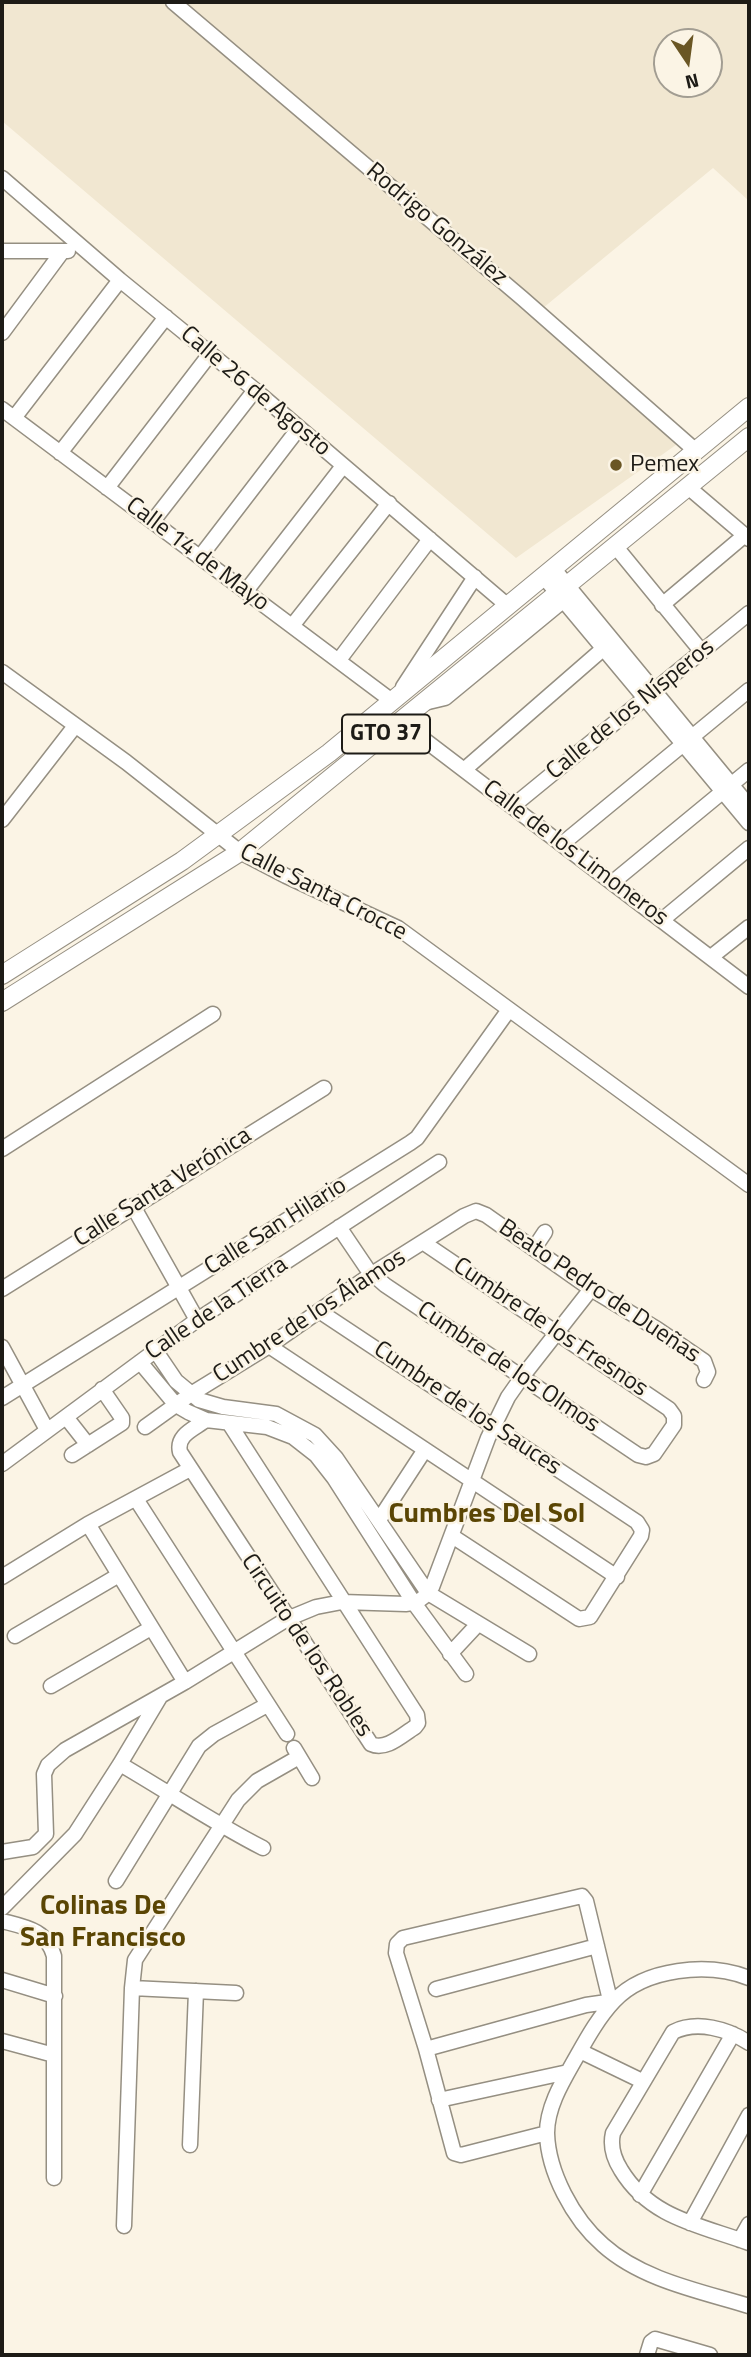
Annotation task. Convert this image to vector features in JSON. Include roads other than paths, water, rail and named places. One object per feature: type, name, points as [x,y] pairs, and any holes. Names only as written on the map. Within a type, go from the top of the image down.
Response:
[{"type":"main road","name":"GTO 37","points":[[2,975],[220,834],[329,753],[749,407]]},
{"type":"main road","name":"GTO 37","points":[[2,1002],[240,852],[565,593],[616,547],[749,437]]},
{"type":"street","name":"Rodrigo González","points":[[173,2],[513,290],[696,451]]},
{"type":"street","name":"Calle 26 de Agosto","points":[[2,178],[508,606]]},
{"type":"street","points":[[5,255],[62,252],[83,247]]},
{"type":"street","points":[[2,333],[62,252]]},
{"type":"street","points":[[14,418],[120,280]]},
{"type":"street","points":[[60,453],[166,317]]},
{"type":"street","points":[[107,488],[210,354]]},
{"type":"street","points":[[153,521],[255,390]]},
{"type":"street","name":"Calle 14 de Mayo","points":[[2,409],[394,699]]},
{"type":"street","points":[[200,557],[299,428]]},
{"type":"street","points":[[246,592],[344,466]]},
{"type":"street","points":[[662,605],[747,537],[688,487]]},
{"type":"street","points":[[292,626],[389,503]]},
{"type":"street","points":[[339,660],[430,539]]},
{"type":"street","points":[[616,547],[702,652]]},
{"type":"street","points":[[548,572],[727,788],[749,823]]},
{"type":"street","points":[[394,699],[475,577]]},
{"type":"street","points":[[565,593],[604,648],[650,694]]},
{"type":"street","name":"Calle de los Nísperos","points":[[513,806],[749,614]]},
{"type":"street","points":[[465,769],[604,648]]},
{"type":"street","name":"Calle Santa Crocce","points":[[2,673],[220,834],[240,852],[398,928],[749,1185]]},
{"type":"street","points":[[562,844],[749,690]]},
{"type":"street","name":"Calle de los Limoneros","points":[[401,722],[749,987]]},
{"type":"street","points":[[2,820],[75,726]]},
{"type":"street","points":[[613,882],[749,770]]},
{"type":"street","points":[[727,788],[749,806]]},
{"type":"street","points":[[662,920],[749,848]]},
{"type":"street","points":[[712,957],[749,927]]},
{"type":"street","name":"Calle San Hilario","points":[[2,1398],[410,1143],[508,1011]]},
{"type":"street","points":[[2,1149],[213,1014]]},
{"type":"street","name":"Calle Santa Verónica","points":[[2,1289],[324,1088]]},
{"type":"street","name":"Calle de la Tierra","points":[[2,1464],[197,1320],[439,1162]]},
{"type":"street","points":[[133,1206],[197,1320]]},
{"type":"street","name":"Cumbre de los Álamos","points":[[145,1427],[191,1394],[269,1346],[372,1274],[476,1211]]},
{"type":"street","name":"Beato Pedro de Dueñas","points":[[476,1211],[486,1214],[591,1289],[704,1361],[708,1366],[704,1380]]},
{"type":"street","name":"Cumbre de los Olmos","points":[[339,1227],[372,1274],[385,1285],[638,1455],[646,1457]]},
{"type":"street","points":[[535,1247],[545,1232]]},
{"type":"street","name":"Cumbre de los Fresnos","points":[[424,1243],[669,1409],[674,1416],[674,1425],[654,1454],[646,1457]]},
{"type":"street","points":[[2,1852],[33,1847],[46,1834],[44,1774],[48,1765],[65,1750],[185,1682],[287,1619],[316,1607],[342,1602],[414,1603],[428,1593],[493,1427],[522,1377],[591,1289]]},
{"type":"street","name":"Cumbre de los Sauces","points":[[319,1311],[637,1522],[642,1530],[641,1536],[617,1577]]},
{"type":"street","points":[[269,1346],[617,1577],[590,1617],[579,1619],[452,1536]]},
{"type":"street","points":[[2,1347],[47,1430]]},
{"type":"street","points":[[155,1350],[176,1381],[199,1400],[223,1407],[276,1414],[315,1435],[330,1450],[428,1593],[528,1654]]},
{"type":"street","points":[[140,1362],[176,1405],[206,1420],[251,1423],[267,1427],[293,1437],[316,1455],[334,1478],[414,1603],[466,1674]]},
{"type":"street","points":[[72,1455],[120,1426],[122,1421],[102,1389]]},
{"type":"street","points":[[66,1416],[88,1445]]},
{"type":"street","name":"Circuito de los Robles","points":[[206,1420],[180,1440],[180,1452],[371,1744],[381,1747],[415,1727],[418,1723],[417,1715],[229,1423]]},
{"type":"street","points":[[379,1520],[424,1451]]},
{"type":"street","points":[[2,1577],[89,1524],[190,1469]]},
{"type":"street","points":[[136,1499],[286,1734]]},
{"type":"street","points":[[89,1524],[185,1682]]},
{"type":"street","points":[[15,1636],[119,1575]]},
{"type":"street","points":[[450,1654],[478,1624]]},
{"type":"street","points":[[51,1686],[151,1628]]},
{"type":"street","points":[[2,1908],[75,1834],[160,1696]]},
{"type":"street","points":[[116,1881],[192,1756],[206,1739],[268,1705]]},
{"type":"street","points":[[125,1716],[140,1729]]},
{"type":"street","points":[[124,2226],[135,1960],[238,1800],[250,1787],[297,1753],[312,1778]]},
{"type":"street","points":[[120,1764],[223,1827],[263,1848]]},
{"type":"street","points":[[33,1847],[46,1861]]},
{"type":"street","points":[[547,2133],[456,2155],[396,1953],[397,1944],[403,1938],[578,1896],[586,1901],[612,2001]]},
{"type":"street","points":[[2,1921],[33,1930],[46,1939],[54,1956],[54,2178]]},
{"type":"street","points":[[436,1989],[597,1946]]},
{"type":"street","points":[[749,1978],[717,1970],[695,1969],[638,1983],[627,1989],[612,2001],[568,2072],[553,2104],[547,2133],[551,2155],[569,2205],[604,2247],[650,2273],[749,2306]]},
{"type":"street","points":[[2,1980],[55,1996]]},
{"type":"street","points":[[132,1988],[236,1993]]},
{"type":"street","points":[[190,2145],[195,1990]]},
{"type":"street","points":[[426,2049],[586,2005],[612,2001]]},
{"type":"street","points":[[749,2043],[733,2034],[705,2027],[676,2031],[669,2036],[642,2081],[613,2133],[612,2140],[618,2165],[639,2195],[665,2213],[745,2241],[749,2224]]},
{"type":"street","points":[[639,2195],[733,2034]]},
{"type":"street","points":[[2,2040],[54,2055]]},
{"type":"street","points":[[580,2051],[642,2081]]},
{"type":"street","points":[[439,2100],[568,2072]]},
{"type":"street","points":[[690,2223],[749,2115]]},
{"type":"street","points":[[647,2355],[653,2340],[659,2339],[681,2351],[710,2355]]},
{"type":"place","name":"Pemex","points":[[616,465]]},
{"type":"district","name":"Cumbres Del Sol","points":[[487,1515]]},
{"type":"district","name":"Colinas De San Francisco","points":[[103,1923]]}]
